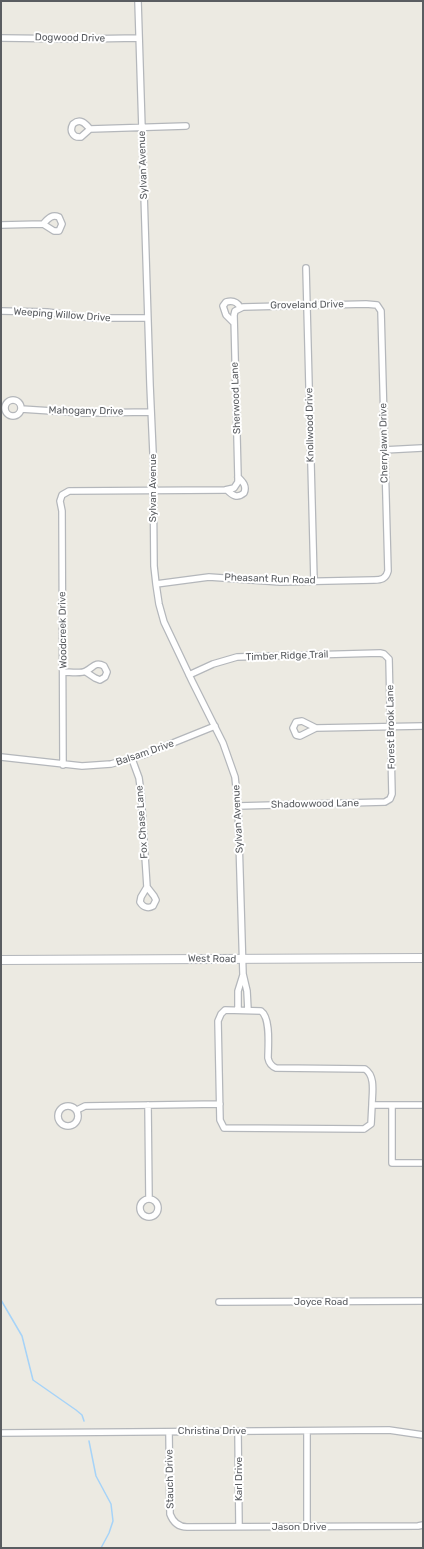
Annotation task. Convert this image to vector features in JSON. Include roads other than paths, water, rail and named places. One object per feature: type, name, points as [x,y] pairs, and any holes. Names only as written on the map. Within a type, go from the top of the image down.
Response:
[{"type":"street","name":"Sylvan Avenue","points":[[138,1],[156,584],[164,622],[215,726],[232,766],[238,806],[243,974]]},
{"type":"street","name":"Dogwood Drive","points":[[1,38],[81,40],[138,38]]},
{"type":"street","points":[[90,129],[186,126]]},
{"type":"street","points":[[1,225],[43,224]]},
{"type":"street","name":"Knollwood Drive","points":[[306,268],[314,581]]},
{"type":"street","name":"Groveland Drive","points":[[234,323],[226,315],[223,306],[226,302],[232,301],[236,303],[238,308],[374,304],[378,306]]},
{"type":"street","name":"Cherrylawn Drive","points":[[378,306],[381,311],[388,571],[383,578]]},
{"type":"street","name":"Sherwood Lane","points":[[227,490],[231,490],[236,487],[238,477],[234,315],[238,308]]},
{"type":"street","name":"Weeping Willow Drive","points":[[1,311],[47,312],[93,318],[147,318]]},
{"type":"street","name":"Mahogany Drive","points":[[21,409],[83,413],[151,412]]},
{"type":"street","points":[[384,450],[422,448]]},
{"type":"street","points":[[153,491],[227,490],[234,496],[237,496],[244,493],[245,488],[244,484],[238,477]]},
{"type":"street","name":"Woodcreek Drive","points":[[63,765],[60,501],[62,495],[69,491],[153,491]]},
{"type":"street","name":"Pheasant Run Road","points":[[156,584],[209,577],[274,582],[374,580],[383,578]]},
{"type":"street","name":"Timber Ridge Trail","points":[[189,675],[213,664],[243,656],[380,653],[387,656]]},
{"type":"street","name":"Forest Brook Lane","points":[[387,656],[390,662],[392,794],[390,799]]},
{"type":"street","points":[[63,672],[86,672]]},
{"type":"street","name":"Balsam Drive","points":[[1,757],[63,765],[104,765],[132,759],[215,726]]},
{"type":"street","points":[[316,728],[423,726]]},
{"type":"street","name":"Fox Chase Lane","points":[[132,759],[141,793],[147,887]]},
{"type":"street","name":"Shadowwood Lane","points":[[238,806],[385,802],[390,799]]},
{"type":"street","name":"West Road","points":[[1,960],[423,958]]},
{"type":"street","points":[[243,974],[247,991],[248,1010]]},
{"type":"street","points":[[238,1010],[238,991],[243,974]]},
{"type":"street","points":[[225,1010],[238,1010],[258,1010],[267,1016],[268,1058],[272,1066],[276,1068],[365,1069],[371,1076],[371,1124],[364,1128],[224,1128],[221,1124],[218,1019],[225,1010]]},
{"type":"street","points":[[77,1110],[85,1106],[220,1104]]},
{"type":"street","points":[[148,1105],[149,1199]]},
{"type":"street","points":[[372,1105],[423,1105]]},
{"type":"street","points":[[392,1105],[392,1163],[423,1163]]},
{"type":"street","name":"Joyce Road","points":[[219,1302],[423,1301]]},
{"type":"street","name":"Christina Drive","points":[[1,1433],[389,1430],[423,1435]]},
{"type":"street","name":"Karl Drive","points":[[238,1431],[239,1526]]},
{"type":"street","points":[[306,1431],[307,1527]]},
{"type":"street","name":"Stauch Drive","points":[[169,1432],[170,1514],[176,1524]]},
{"type":"street","name":"Jason Drive","points":[[176,1524],[183,1527],[423,1525]]},
{"type":"waterway","points":[[1,1300],[22,1336],[33,1380],[76,1410],[82,1415],[84,1421]]},
{"type":"waterway","points":[[89,1441],[96,1476],[111,1504],[113,1521],[109,1533],[101,1548]]}]
